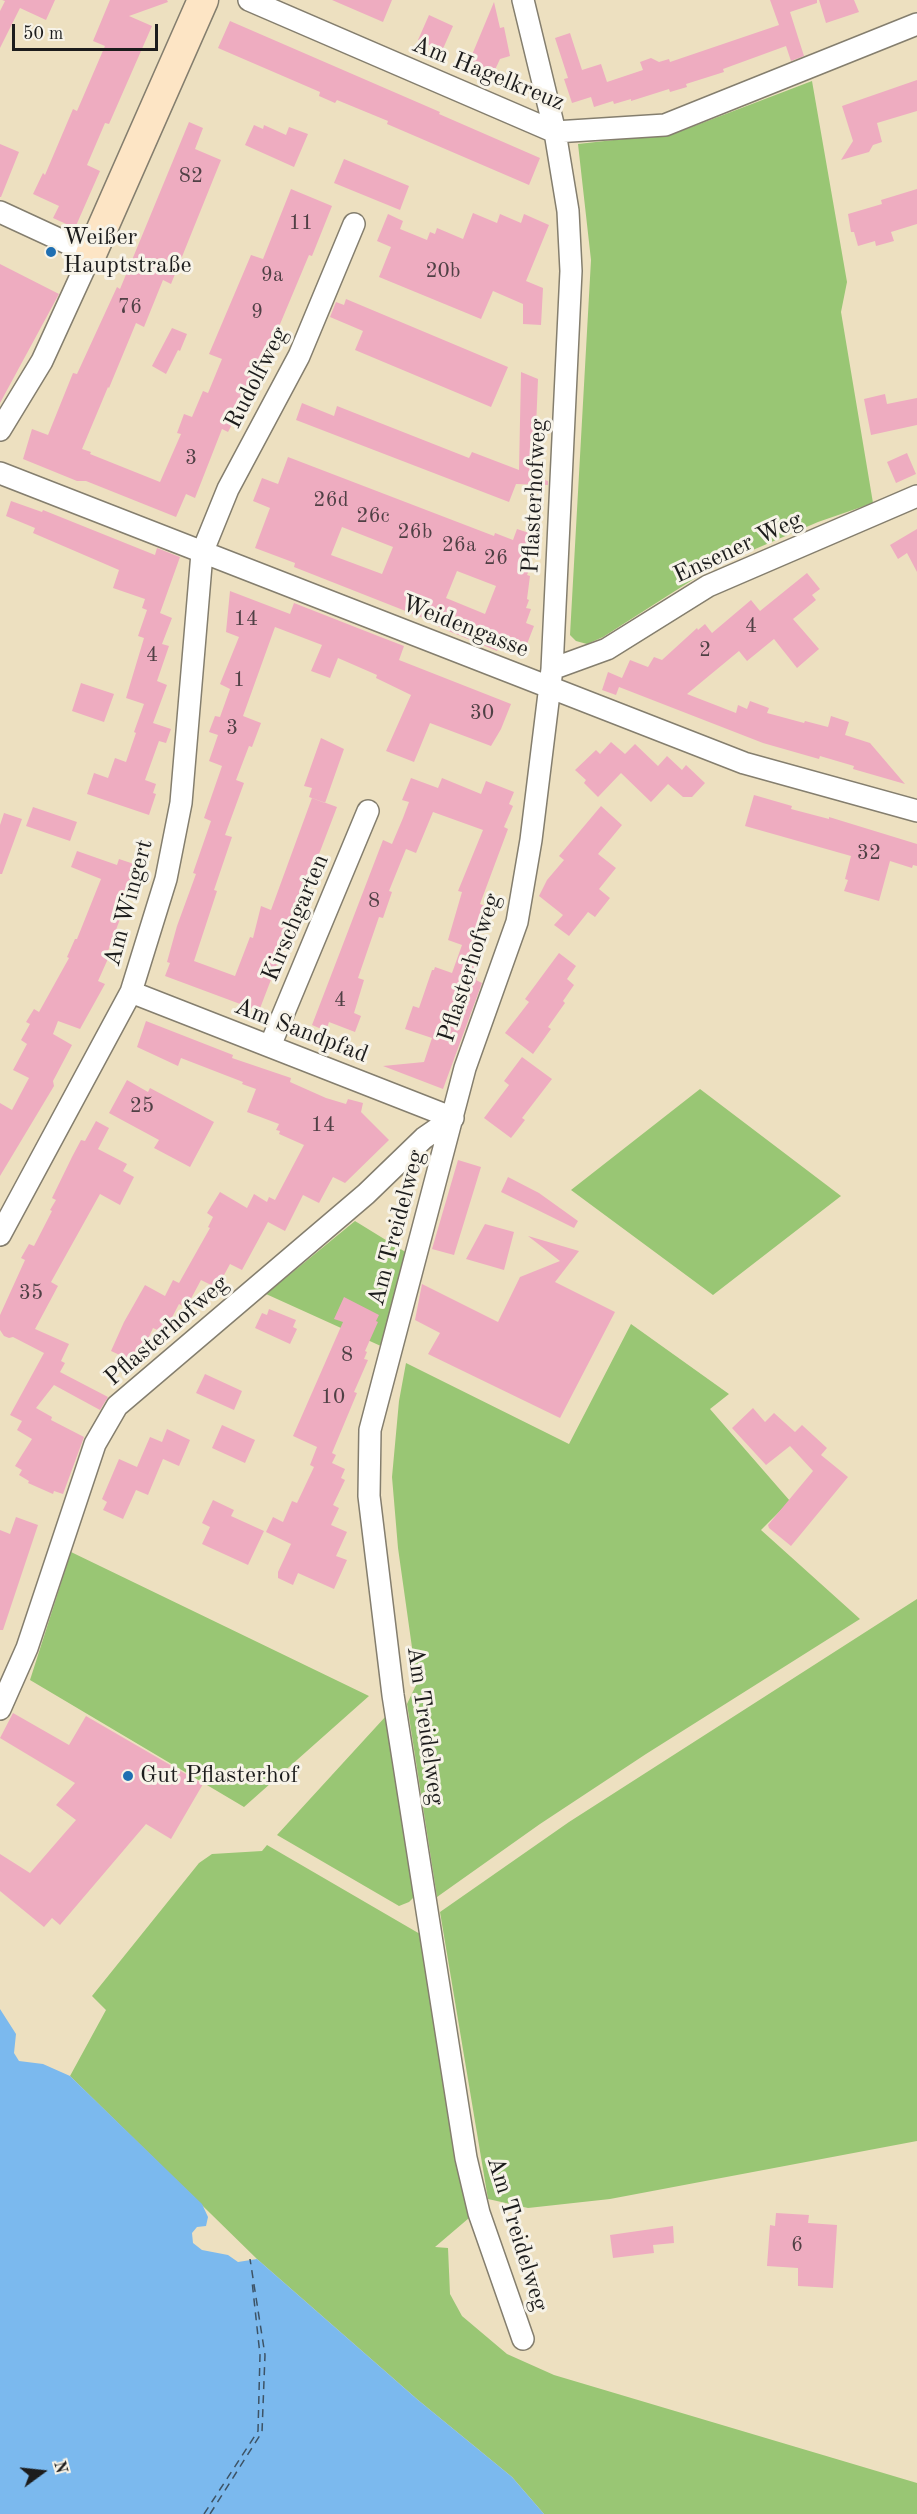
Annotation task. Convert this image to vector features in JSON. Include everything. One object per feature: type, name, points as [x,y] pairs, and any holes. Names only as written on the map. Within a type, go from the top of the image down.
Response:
[{"type":"street","points":[[0,430],[42,361],[203,0]]},
{"type":"street","name":"Am Hagelkreuz","points":[[249,0],[555,132],[665,125],[917,24]]},
{"type":"street","name":"Pflasterhofweg","points":[[0,1709],[27,1648],[95,1444],[117,1406],[366,1194],[424,1138],[453,1118],[465,1068],[517,922],[531,840],[551,678],[571,271],[568,211],[555,132],[523,0]]},
{"type":"street","points":[[0,212],[91,254]]},
{"type":"street","name":"Rudolfweg","points":[[202,553],[228,489],[299,356],[354,224]]},
{"type":"street","name":"Weidengasse","points":[[0,473],[202,553],[551,678],[744,763],[917,811]]},
{"type":"street","name":"Ensener Weg","points":[[551,678],[607,649],[708,586],[917,496]]},
{"type":"street","name":"Am Wingert","points":[[0,1235],[131,992],[166,879],[181,803],[202,553]]},
{"type":"street","name":"Kirschgarten","points":[[270,1046],[368,811]]},
{"type":"street","name":"Am Sandpfad","points":[[131,992],[453,1118]]},
{"type":"street","name":"Am Treidelweg","points":[[453,1118],[370,1430],[369,1496],[393,1695],[466,2158],[479,2213],[523,2340]]},
{"type":"green space","points":[[812,81],[847,282],[841,312],[873,503],[818,522],[711,568],[603,637],[587,644],[576,641],[570,635],[591,260],[578,144],[676,133]]},
{"type":"green space","points":[[700,1089],[841,1196],[713,1295],[571,1190]]},
{"type":"green space","points":[[355,1221],[407,1253],[383,1347],[266,1294]]},
{"type":"green space","points":[[631,1324],[729,1394],[710,1409],[790,1501],[761,1530],[860,1619],[646,1754],[540,1824],[437,1897],[407,1704],[417,1683],[398,1548],[392,1477],[399,1401],[406,1363],[569,1444]]},
{"type":"green space","points":[[71,1552],[369,1696],[244,1807],[30,1680]]},
{"type":"green space","points":[[917,1599],[917,2141],[610,2199],[528,2208],[488,2199],[440,1912],[569,1822]]},
{"type":"green space","points":[[386,1716],[415,1896],[409,1902],[399,1906],[277,1835]]},
{"type":"green space","points":[[267,1845],[420,1934],[469,2218],[435,2247],[448,2248],[450,2294],[462,2316],[507,2354],[554,2375],[917,2483],[917,2514],[544,2514],[512,2477],[418,2400],[257,2259],[70,2076],[106,2010],[92,1996],[199,1863],[212,1854],[262,1851]]},
{"type":"water","points":[[0,2009],[16,2034],[14,2053],[19,2061],[43,2064],[70,2076],[202,2204],[208,2217],[206,2226],[197,2227],[192,2233],[193,2243],[202,2250],[228,2255],[238,2262],[257,2259],[418,2400],[512,2477],[544,2514],[0,2514]]},
{"type":"building","points":[[2,0],[55,0],[46,20],[20,8],[0,48],[0,11],[5,1]]},
{"type":"building","points":[[110,0],[167,0],[168,2],[129,16],[152,26],[109,124],[105,123],[87,165],[100,171],[75,228],[53,218],[59,206],[33,194],[43,173],[45,175],[73,109],[77,111],[105,46],[93,41]]},
{"type":"building","points":[[332,0],[392,0],[383,22]]},
{"type":"building","points":[[770,0],[817,0],[817,3],[790,12],[804,56],[791,61],[786,46],[723,69],[724,72],[686,84],[687,87],[670,92],[669,89],[631,101],[631,99],[614,104],[613,101],[594,107],[591,97],[572,103],[564,79],[568,78],[555,38],[570,33],[582,70],[601,64],[607,82],[643,70],[640,62],[651,58],[659,62],[669,59],[670,62],[779,25]]},
{"type":"building","points":[[819,0],[854,0],[859,12],[826,23]]},
{"type":"building","points":[[494,2],[500,28],[504,27],[510,56],[500,59],[494,72],[469,62]]},
{"type":"building","points":[[429,15],[453,26],[442,51],[418,40]]},
{"type":"building","points":[[230,21],[540,158],[529,185],[387,124],[388,121],[337,100],[335,103],[319,96],[320,92],[218,48]]},
{"type":"building","points":[[917,80],[917,111],[877,123],[882,142],[873,145],[869,152],[841,160],[853,141],[842,106]]},
{"type":"building","points":[[189,122],[203,128],[195,149],[221,160],[171,284],[163,280],[144,327],[136,323],[82,449],[91,452],[90,454],[160,482],[181,434],[177,433],[184,414],[192,417],[203,391],[208,393],[222,359],[209,354],[251,255],[263,259],[291,189],[332,206],[252,391],[250,390],[228,432],[222,429],[195,498],[186,494],[176,517],[23,459],[32,429],[48,435],[73,373],[77,374],[117,287],[120,289]]},
{"type":"building","points":[[254,125],[263,129],[264,125],[286,135],[289,127],[308,134],[294,167],[245,145]]},
{"type":"building","points":[[0,144],[19,152],[1,197],[0,197]]},
{"type":"building","points":[[344,159],[409,186],[400,210],[334,183]]},
{"type":"building","points":[[917,189],[917,224],[891,232],[894,241],[876,246],[875,241],[858,246],[854,232],[851,232],[848,214],[882,204],[881,200]]},
{"type":"building","points":[[473,213],[497,223],[500,214],[521,223],[524,214],[549,225],[526,281],[543,288],[541,325],[523,324],[523,304],[493,291],[481,319],[379,277],[391,247],[377,241],[388,214],[403,221],[400,229],[427,240],[430,232],[435,234],[437,228],[463,239]]},
{"type":"building","points":[[0,264],[59,294],[0,403]]},
{"type":"building","points":[[346,299],[508,367],[491,407],[355,350],[363,331],[330,317],[336,302],[344,305]]},
{"type":"building","points":[[172,328],[187,334],[166,374],[152,366]]},
{"type":"building","points":[[521,372],[538,379],[534,476],[548,481],[548,485],[516,484],[509,502],[296,420],[302,403],[334,416],[337,406],[469,458],[472,452],[519,470]]},
{"type":"building","points":[[885,394],[887,404],[917,398],[917,425],[871,435],[864,399]]},
{"type":"building","points":[[907,453],[916,474],[896,483],[887,462]]},
{"type":"building","points":[[288,457],[494,536],[495,533],[513,540],[517,529],[532,534],[528,550],[531,551],[528,558],[531,559],[527,575],[530,576],[527,599],[529,600],[526,608],[531,609],[526,623],[534,626],[527,644],[504,635],[497,651],[435,625],[436,623],[294,567],[295,563],[255,548],[270,508],[253,501],[262,478],[278,484]],"holes":[[[342,527],[393,547],[382,574],[331,555]],[[457,571],[496,586],[485,614],[446,598]]]},
{"type":"building","points":[[11,501],[42,512],[43,510],[155,555],[157,548],[180,557],[160,613],[172,618],[162,644],[169,646],[157,681],[167,685],[153,723],[171,729],[166,743],[159,741],[145,780],[156,784],[153,793],[156,794],[149,815],[87,794],[94,773],[108,778],[115,758],[126,762],[136,733],[134,732],[144,704],[126,698],[144,638],[138,636],[147,610],[142,608],[145,599],[113,588],[119,570],[33,533],[35,528],[6,516]]},
{"type":"building","points":[[917,529],[917,572],[907,553],[898,559],[890,545]]},
{"type":"building","points":[[807,573],[820,589],[812,595],[816,600],[793,619],[819,649],[797,668],[774,639],[747,661],[739,651],[687,694],[736,713],[738,705],[747,709],[750,701],[769,708],[767,713],[804,723],[805,721],[828,727],[831,716],[849,722],[845,735],[870,743],[905,784],[853,769],[854,766],[820,756],[819,759],[763,743],[619,687],[616,695],[602,690],[608,672],[622,678],[630,660],[648,667],[654,657],[662,660],[697,628],[698,630],[705,624],[712,633],[751,600],[760,611]]},
{"type":"building","points":[[230,591],[290,614],[294,603],[404,646],[399,660],[511,704],[491,746],[430,723],[414,762],[386,751],[411,695],[376,678],[377,675],[338,658],[330,678],[311,671],[322,645],[275,627],[243,716],[261,723],[236,780],[244,783],[225,835],[232,837],[194,961],[235,976],[250,937],[253,938],[261,906],[271,910],[312,798],[337,807],[259,1011],[165,976],[170,963],[167,962],[177,926],[196,874],[193,873],[211,821],[204,818],[222,766],[209,761],[218,735],[209,732],[215,716],[220,717],[230,689],[220,684],[239,637],[226,632]]},
{"type":"building","points":[[81,683],[114,694],[104,722],[72,711]]},
{"type":"building","points":[[321,738],[344,749],[325,803],[309,797],[312,788],[304,786]]},
{"type":"building","points":[[611,742],[625,754],[635,744],[658,766],[667,756],[682,770],[686,765],[705,783],[692,797],[683,797],[668,784],[651,802],[621,773],[598,797],[584,783],[586,780],[575,770],[596,750],[600,754]]},
{"type":"building","points":[[411,778],[438,788],[442,778],[481,794],[486,781],[514,792],[509,804],[513,806],[504,827],[508,829],[480,904],[489,907],[474,948],[480,950],[472,975],[482,983],[443,1089],[383,1066],[424,1062],[432,1038],[405,1029],[413,1006],[419,1008],[432,970],[435,967],[452,973],[462,945],[448,940],[462,892],[458,891],[483,830],[433,812],[416,853],[406,849],[389,891],[392,892],[383,918],[379,917],[358,978],[364,980],[354,1013],[361,1016],[355,1032],[329,1022],[326,1031],[312,1025],[383,840],[392,844],[403,818],[409,802],[402,800]]},
{"type":"building","points":[[754,795],[792,806],[791,809],[829,819],[829,817],[917,844],[917,866],[913,865],[912,868],[890,861],[879,901],[844,891],[851,856],[745,826]]},
{"type":"building","points":[[601,806],[622,825],[598,854],[616,868],[599,889],[610,898],[595,917],[588,912],[569,936],[554,925],[563,915],[539,896],[547,880],[564,860],[559,856]]},
{"type":"building","points":[[33,807],[77,822],[70,841],[26,826]]},
{"type":"building","points":[[4,813],[22,819],[2,874],[0,874],[0,825]]},
{"type":"building","points":[[77,851],[117,865],[119,859],[140,866],[108,951],[111,952],[98,981],[105,984],[80,1029],[58,1021],[53,1034],[72,1045],[53,1081],[54,1086],[0,1176],[0,1103],[12,1110],[29,1078],[13,1070],[27,1044],[21,1040],[30,1024],[26,1022],[34,1009],[39,1012],[69,958],[67,957],[77,939],[101,879],[71,867]]},
{"type":"building","points":[[559,953],[576,966],[567,979],[574,985],[563,1001],[565,1003],[548,1027],[551,1029],[533,1054],[505,1033],[529,1002],[525,999]]},
{"type":"building","points":[[146,1021],[233,1055],[232,1058],[291,1078],[290,1082],[326,1098],[346,1104],[348,1099],[363,1103],[361,1112],[389,1140],[345,1183],[333,1177],[319,1203],[303,1195],[285,1231],[268,1222],[242,1270],[230,1264],[217,1288],[201,1280],[186,1308],[179,1304],[164,1333],[153,1328],[137,1363],[111,1351],[145,1285],[165,1296],[173,1280],[179,1283],[210,1228],[208,1227],[213,1217],[207,1213],[220,1192],[247,1208],[254,1194],[267,1202],[269,1197],[275,1200],[304,1145],[279,1134],[280,1131],[276,1130],[279,1124],[247,1112],[256,1089],[181,1058],[178,1066],[137,1047]]},
{"type":"building","points":[[522,1057],[552,1079],[522,1118],[525,1120],[511,1138],[484,1118],[509,1085],[504,1081]]},
{"type":"building","points":[[127,1080],[148,1092],[150,1088],[214,1122],[190,1167],[154,1148],[159,1140],[109,1113]]},
{"type":"building","points":[[96,1121],[109,1128],[98,1149],[127,1164],[123,1171],[134,1177],[120,1205],[100,1194],[51,1282],[58,1286],[35,1329],[69,1344],[61,1361],[65,1363],[60,1372],[108,1397],[100,1410],[54,1385],[36,1408],[52,1417],[51,1420],[84,1437],[63,1494],[54,1491],[53,1494],[28,1483],[29,1481],[19,1475],[22,1470],[15,1466],[32,1439],[17,1430],[22,1421],[10,1415],[44,1353],[13,1337],[4,1336],[0,1330],[0,1315],[25,1260],[21,1258],[29,1244],[34,1246],[52,1211],[50,1210],[56,1200],[52,1198],[72,1157],[81,1140],[85,1141]]},
{"type":"building","points":[[458,1160],[481,1167],[454,1255],[432,1249]]},
{"type":"building","points":[[508,1177],[539,1193],[578,1221],[574,1228],[501,1192]]},
{"type":"building","points":[[485,1224],[514,1232],[504,1270],[466,1259]]},
{"type":"building","points":[[528,1236],[579,1251],[555,1282],[615,1312],[560,1418],[428,1354],[440,1333],[415,1320],[422,1284],[498,1322],[520,1277],[560,1261]]},
{"type":"building","points":[[344,1297],[379,1315],[365,1351],[367,1352],[364,1359],[368,1360],[354,1392],[357,1393],[332,1453],[336,1455],[332,1463],[345,1469],[341,1478],[345,1480],[333,1505],[339,1508],[331,1525],[347,1532],[336,1556],[347,1560],[334,1589],[298,1573],[293,1585],[278,1578],[278,1572],[291,1544],[266,1532],[273,1517],[283,1522],[292,1501],[297,1503],[314,1467],[310,1465],[317,1447],[293,1436],[343,1322],[334,1319]]},
{"type":"building","points":[[269,1309],[296,1320],[293,1327],[297,1329],[290,1344],[255,1328],[262,1313],[267,1315]]},
{"type":"building","points":[[205,1374],[242,1391],[234,1410],[196,1393]]},
{"type":"building","points":[[753,1408],[765,1422],[774,1413],[795,1432],[802,1425],[827,1448],[821,1455],[848,1477],[791,1546],[768,1525],[813,1471],[790,1446],[766,1465],[732,1428]]},
{"type":"building","points":[[222,1425],[255,1440],[245,1463],[212,1448]]},
{"type":"building","points":[[167,1429],[190,1440],[179,1466],[163,1459],[148,1495],[136,1490],[123,1519],[103,1510],[107,1502],[102,1499],[119,1459],[137,1467],[150,1437],[162,1442]]},
{"type":"building","points":[[213,1500],[234,1510],[231,1516],[264,1531],[248,1565],[202,1544],[210,1527],[202,1523]]},
{"type":"building","points":[[16,1517],[38,1525],[3,1630],[0,1630],[0,1530],[10,1534]]},
{"type":"building","points":[[13,1713],[69,1745],[86,1716],[203,1784],[171,1839],[146,1824],[60,1925],[52,1918],[44,1927],[0,1891],[0,1854],[30,1873],[76,1820],[56,1805],[75,1783],[0,1738]]},
{"type":"building","points":[[776,2213],[809,2215],[808,2223],[837,2225],[833,2288],[798,2286],[798,2268],[767,2266],[770,2225],[775,2226]]},
{"type":"building","points":[[673,2226],[674,2243],[653,2245],[654,2253],[613,2258],[610,2235]]},
{"type":"ferry route","points":[[210,2514],[262,2432],[265,2355],[250,2259]]},
{"type":"ferry route","points":[[204,2514],[258,2431],[260,2355],[252,2281]]},
{"type":"place","name":"Weißer Hauptstraße","points":[[51,252]]},
{"type":"place","name":"Gut Pflasterhof","points":[[128,1776]]}]
